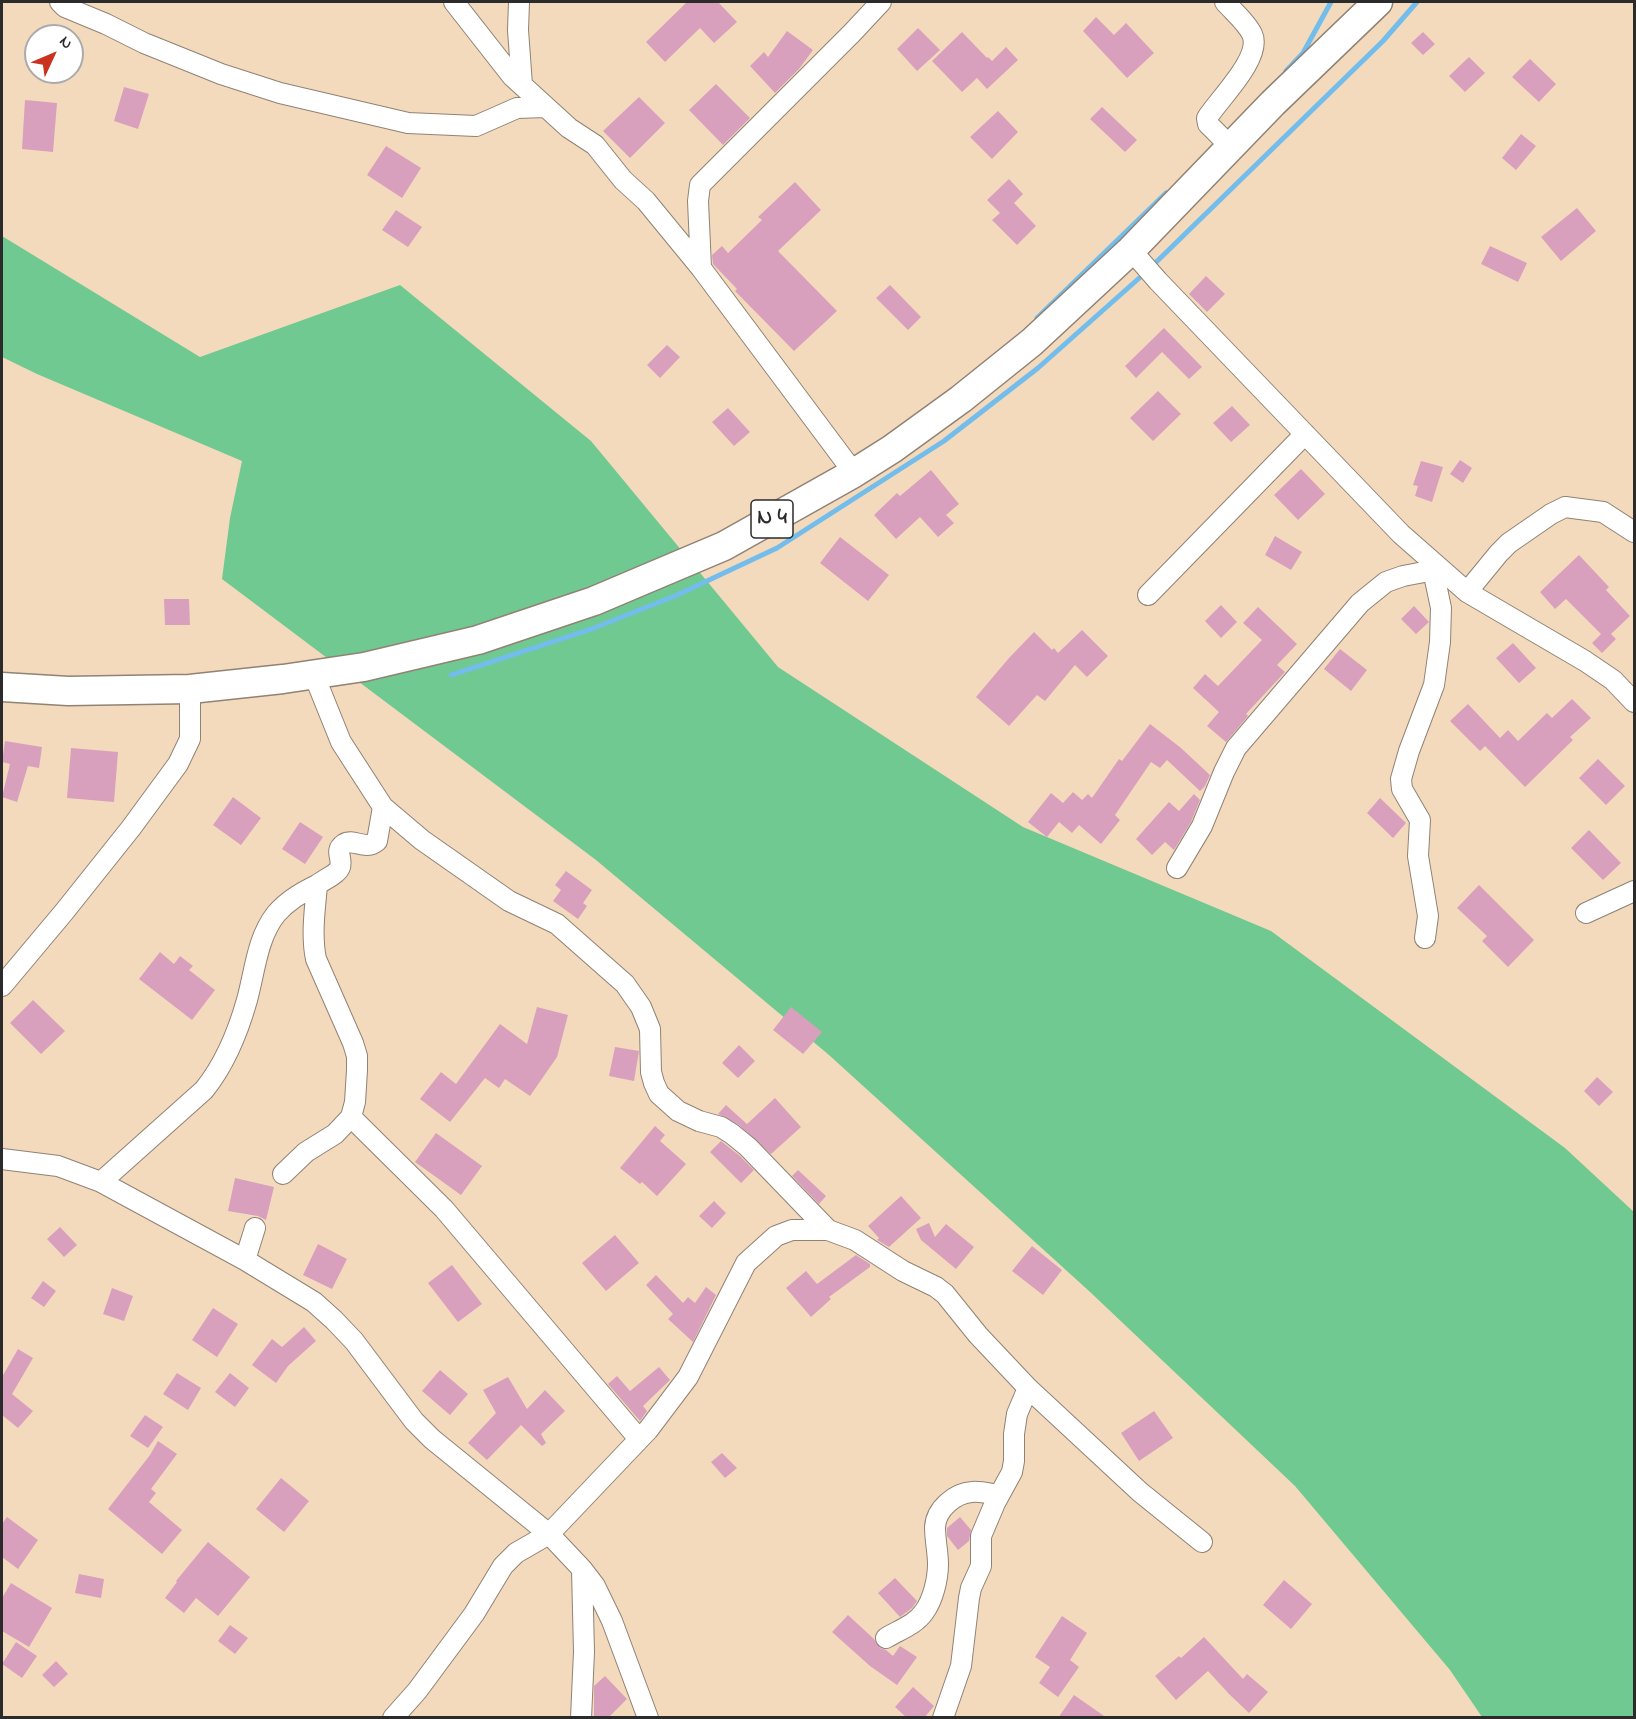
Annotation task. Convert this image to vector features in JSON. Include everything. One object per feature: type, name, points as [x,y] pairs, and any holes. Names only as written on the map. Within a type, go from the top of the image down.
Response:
[{"type":"highway","name":"N 4","points":[[2,687],[68,691],[190,689],[364,667],[478,640],[594,601],[724,546],[854,473],[919,431],[1032,342],[1131,250],[1231,147],[1378,2]]},
{"type":"street","points":[[60,2],[65,7],[106,24],[144,44],[221,74],[292,96],[408,123],[476,126],[508,110],[545,107]]},
{"type":"street","points":[[454,2],[512,76],[568,128],[595,145],[623,180],[646,201],[701,267],[854,473]]},
{"type":"street","points":[[519,2],[518,30],[522,85]]},
{"type":"street","points":[[701,267],[698,201],[700,185],[881,2]]},
{"type":"street","points":[[1226,2],[1252,35],[1255,46],[1243,70],[1207,118],[1208,124],[1231,147]]},
{"type":"street","points":[[1131,250],[1436,569],[1467,592],[1585,661],[1613,680],[1635,702]]},
{"type":"street","points":[[1149,595],[1305,434]]},
{"type":"street","points":[[1467,592],[1509,543],[1565,507],[1579,507],[1603,512],[1635,532]]},
{"type":"street","points":[[1177,868],[1202,826],[1236,748],[1360,603],[1386,582],[1436,569]]},
{"type":"street","points":[[1425,938],[1428,916],[1418,856],[1420,820],[1402,789],[1401,778],[1434,685],[1440,642],[1441,608],[1436,569]]},
{"type":"street","points":[[314,675],[341,742],[383,807],[422,840],[509,901],[551,920],[626,984],[641,1008],[650,1029],[651,1072],[659,1094],[678,1111],[721,1126],[732,1134],[748,1147],[828,1230]]},
{"type":"street","points":[[2,986],[131,828],[178,764],[190,740],[190,689]]},
{"type":"street","points":[[101,1182],[204,1090],[213,1079],[228,1053],[246,1002],[264,933],[285,905],[337,871],[340,862],[339,851],[343,845],[348,843],[368,846],[377,841],[383,807]]},
{"type":"street","points":[[283,1174],[306,1152],[335,1134],[351,1117],[355,1102],[357,1056],[316,959],[314,911],[317,885]]},
{"type":"street","points":[[1586,913],[1635,891]]},
{"type":"street","points":[[351,1117],[444,1209],[639,1439]]},
{"type":"street","points":[[2,1159],[58,1166],[101,1182],[245,1260],[314,1302],[354,1341],[414,1420],[432,1439],[549,1534],[582,1569],[595,1586],[612,1620],[648,1718]]},
{"type":"street","points":[[245,1260],[255,1228]]},
{"type":"street","points":[[393,1718],[417,1691],[474,1614],[503,1566],[516,1553],[549,1534],[639,1439],[688,1377],[746,1263],[776,1236],[792,1230],[828,1230],[855,1240],[903,1271],[936,1287],[945,1294],[978,1335],[1028,1388],[1140,1492],[1202,1542]]},
{"type":"street","points":[[943,1718],[961,1666],[971,1588],[981,1566],[981,1536],[1011,1472],[1014,1461],[1017,1414],[1028,1388]]},
{"type":"street","points":[[886,1638],[914,1622],[925,1612],[929,1603],[938,1563],[936,1522],[943,1508],[955,1496],[963,1493],[974,1491],[999,1495]]},
{"type":"street","points":[[581,1718],[584,1652],[582,1569]]},
{"type":"green space","points":[[2,236],[200,357],[400,285],[591,441],[778,667],[1023,827],[1271,931],[1565,1148],[1634,1212],[1634,1717],[1482,1717],[1450,1670],[1295,1486],[1089,1291],[829,1055],[596,860],[222,579],[230,518],[242,461],[2,357]]},
{"type":"building","points":[[687,2],[718,2],[737,22],[714,43],[700,28],[665,62],[646,42]]},
{"type":"building","points":[[1096,17],[1114,35],[1126,23],[1154,53],[1127,78],[1083,31]]},
{"type":"building","points":[[918,28],[940,50],[917,71],[897,49]]},
{"type":"building","points":[[787,31],[813,50],[799,69],[775,93],[750,66],[764,52],[768,57]]},
{"type":"building","points":[[962,32],[992,61],[1006,47],[1018,60],[987,89],[977,78],[962,92],[932,61]]},
{"type":"building","points":[[1423,32],[1435,44],[1423,55],[1411,43]]},
{"type":"building","points":[[1469,57],[1485,73],[1465,92],[1449,76]]},
{"type":"building","points":[[1530,59],[1556,84],[1539,102],[1512,77]]},
{"type":"building","points":[[716,84],[750,118],[723,145],[689,110]]},
{"type":"building","points":[[124,87],[149,94],[138,129],[114,121]]},
{"type":"building","points":[[639,97],[665,123],[630,158],[603,131]]},
{"type":"building","points":[[25,100],[57,103],[53,152],[22,149]]},
{"type":"building","points":[[1102,107],[1137,140],[1125,152],[1090,119]]},
{"type":"building","points":[[998,111],[1018,132],[992,159],[970,137]]},
{"type":"building","points":[[1521,134],[1536,146],[1516,170],[1502,158]]},
{"type":"building","points":[[386,146],[421,168],[402,198],[367,175]]},
{"type":"building","points":[[1009,179],[1023,194],[1014,203],[1036,226],[1017,245],[992,220],[1000,213],[987,200]]},
{"type":"building","points":[[795,182],[821,210],[778,251],[837,311],[794,351],[735,291],[737,289],[713,264],[712,255],[722,246],[728,253],[762,220],[758,217]]},
{"type":"building","points":[[1577,208],[1596,231],[1561,261],[1541,237]]},
{"type":"building","points":[[396,210],[422,227],[408,247],[382,230]]},
{"type":"building","points":[[1490,246],[1527,263],[1518,282],[1481,264]]},
{"type":"building","points":[[1206,276],[1225,294],[1207,312],[1189,294]]},
{"type":"building","points":[[890,285],[921,317],[908,330],[876,298]]},
{"type":"building","points":[[1164,328],[1202,367],[1189,379],[1162,352],[1136,378],[1125,366]]},
{"type":"building","points":[[667,345],[680,357],[660,378],[647,365]]},
{"type":"building","points":[[1158,391],[1181,414],[1153,441],[1130,418]]},
{"type":"building","points":[[1232,406],[1250,425],[1231,442],[1213,423]]},
{"type":"building","points":[[728,408],[750,432],[734,446],[712,422]]},
{"type":"building","points":[[1460,460],[1472,468],[1463,483],[1450,474]]},
{"type":"building","points":[[1421,461],[1443,467],[1432,502],[1415,496],[1418,486],[1413,485]]},
{"type":"building","points":[[1301,469],[1325,494],[1298,520],[1274,495]]},
{"type":"building","points":[[931,470],[959,504],[946,515],[954,523],[938,537],[920,517],[896,539],[874,515],[897,493],[900,496]]},
{"type":"building","points":[[1275,536],[1302,552],[1291,570],[1265,555]]},
{"type":"building","points":[[840,537],[889,575],[868,601],[820,563]]},
{"type":"building","points":[[1579,555],[1609,587],[1606,590],[1630,616],[1611,634],[1616,639],[1602,653],[1592,643],[1601,634],[1566,599],[1555,609],[1540,592]]},
{"type":"building","points":[[164,599],[189,599],[190,625],[165,625]]},
{"type":"building","points":[[1221,605],[1237,622],[1221,638],[1205,621]]},
{"type":"building","points":[[1414,606],[1429,622],[1416,634],[1401,619]]},
{"type":"building","points":[[1258,607],[1297,644],[1277,665],[1285,672],[1246,714],[1248,716],[1226,742],[1207,726],[1219,712],[1193,688],[1205,674],[1218,686],[1262,640],[1243,623]]},
{"type":"building","points":[[1082,630],[1108,656],[1087,677],[1075,665],[1045,701],[1037,695],[1009,726],[976,697],[1034,632],[1058,653]]},
{"type":"building","points":[[1513,643],[1536,668],[1519,683],[1496,658]]},
{"type":"building","points":[[1340,649],[1367,670],[1351,691],[1324,669]]},
{"type":"building","points":[[1572,699],[1591,718],[1570,737],[1573,740],[1525,787],[1485,746],[1480,751],[1450,721],[1468,704],[1500,738],[1508,730],[1518,741],[1547,713],[1552,718]]},
{"type":"building","points":[[1150,724],[1210,775],[1200,791],[1167,760],[1160,768],[1151,762],[1115,815],[1120,820],[1101,844],[1079,825],[1072,833],[1059,822],[1047,837],[1028,822],[1051,793],[1063,803],[1073,792],[1082,800],[1088,794],[1092,798],[1119,759],[1122,761]]},
{"type":"building","points":[[5,741],[42,747],[39,768],[28,766],[17,802],[2,797],[10,764],[2,762]]},
{"type":"building","points":[[71,748],[118,752],[114,802],[67,798]]},
{"type":"building","points":[[1598,759],[1625,786],[1606,805],[1579,778]]},
{"type":"building","points":[[1194,794],[1200,800],[1191,822],[1174,850],[1165,842],[1152,855],[1136,839],[1169,802],[1179,811]]},
{"type":"building","points":[[233,797],[261,818],[241,845],[213,825]]},
{"type":"building","points":[[1380,798],[1406,823],[1393,838],[1367,813]]},
{"type":"building","points":[[300,822],[323,837],[305,864],[282,849]]},
{"type":"building","points":[[1589,830],[1621,863],[1603,880],[1571,848]]},
{"type":"building","points":[[566,871],[592,890],[583,903],[587,906],[578,919],[553,901],[561,890],[555,885]]},
{"type":"building","points":[[1479,885],[1534,940],[1508,967],[1482,941],[1487,936],[1457,908]]},
{"type":"building","points":[[160,952],[174,964],[180,956],[193,966],[189,970],[215,990],[192,1020],[139,979]]},
{"type":"building","points":[[33,1000],[65,1031],[41,1054],[10,1023]]},
{"type":"building","points":[[537,1007],[568,1015],[557,1057],[530,1096],[505,1079],[499,1088],[485,1078],[450,1122],[420,1099],[441,1072],[456,1084],[500,1024],[527,1044]]},
{"type":"building","points":[[791,1007],[822,1032],[803,1054],[773,1030]]},
{"type":"building","points":[[739,1045],[755,1061],[738,1078],[722,1063]]},
{"type":"building","points":[[615,1047],[639,1051],[634,1081],[609,1076]]},
{"type":"building","points":[[1597,1077],[1613,1092],[1599,1106],[1584,1091]]},
{"type":"building","points":[[775,1098],[801,1127],[771,1154],[739,1125],[718,1114],[726,1105],[747,1124]]},
{"type":"building","points":[[655,1126],[665,1135],[660,1141],[686,1164],[657,1196],[642,1182],[640,1184],[620,1168]]},
{"type":"building","points":[[436,1133],[482,1166],[461,1195],[415,1162]]},
{"type":"building","points":[[721,1141],[754,1170],[741,1183],[710,1152]]},
{"type":"building","points":[[798,1170],[826,1196],[819,1204],[792,1176]]},
{"type":"building","points":[[235,1178],[274,1187],[266,1220],[258,1216],[228,1211]]},
{"type":"building","points":[[901,1196],[921,1218],[889,1247],[877,1240],[879,1238],[868,1226]]},
{"type":"building","points":[[714,1201],[726,1213],[712,1228],[699,1216]]},
{"type":"building","points":[[929,1223],[935,1237],[946,1224],[974,1247],[956,1269],[921,1240],[916,1229]]},
{"type":"building","points":[[60,1227],[77,1245],[64,1257],[47,1239]]},
{"type":"building","points":[[615,1235],[639,1263],[606,1291],[582,1263]]},
{"type":"building","points":[[318,1244],[347,1259],[332,1289],[303,1275]]},
{"type":"building","points":[[1032,1246],[1062,1270],[1043,1295],[1012,1271]]},
{"type":"building","points":[[856,1255],[870,1264],[870,1267],[829,1297],[831,1299],[811,1317],[786,1288],[806,1271],[817,1284]]},
{"type":"building","points":[[452,1265],[482,1304],[458,1322],[428,1283]]},
{"type":"building","points":[[656,1275],[683,1303],[688,1297],[695,1303],[706,1287],[716,1295],[693,1342],[668,1319],[673,1314],[646,1285]]},
{"type":"building","points":[[43,1281],[56,1291],[44,1307],[31,1298]]},
{"type":"building","points":[[112,1288],[133,1296],[124,1321],[103,1314]]},
{"type":"building","points":[[213,1308],[238,1324],[217,1357],[192,1340]]},
{"type":"building","points":[[304,1327],[316,1341],[288,1366],[276,1383],[252,1365],[272,1339],[282,1347]]},
{"type":"building","points":[[18,1349],[33,1358],[12,1394],[33,1411],[18,1428],[2,1415],[2,1377]]},
{"type":"building","points":[[659,1367],[670,1380],[643,1406],[647,1411],[640,1421],[608,1384],[617,1376],[630,1391]]},
{"type":"building","points":[[440,1370],[468,1394],[450,1415],[422,1391]]},
{"type":"building","points":[[177,1373],[201,1388],[188,1410],[163,1394]]},
{"type":"building","points":[[230,1373],[249,1388],[235,1407],[215,1392]]},
{"type":"building","points":[[508,1377],[527,1409],[545,1390],[565,1411],[541,1434],[546,1443],[542,1446],[521,1425],[487,1460],[468,1443],[496,1413],[483,1390]]},
{"type":"building","points":[[1154,1411],[1173,1438],[1139,1461],[1121,1433]]},
{"type":"building","points":[[145,1415],[163,1427],[148,1448],[130,1436]]},
{"type":"building","points":[[158,1441],[177,1454],[151,1489],[156,1493],[149,1502],[182,1530],[162,1554],[108,1509],[150,1455]]},
{"type":"building","points":[[722,1453],[737,1468],[725,1478],[711,1462]]},
{"type":"building","points":[[281,1478],[309,1501],[284,1532],[256,1509]]},
{"type":"building","points":[[7,1517],[38,1540],[18,1569],[2,1557],[2,1524]]},
{"type":"building","points":[[960,1517],[971,1530],[969,1541],[958,1550],[947,1536],[947,1528]]},
{"type":"building","points":[[208,1542],[250,1577],[218,1616],[196,1598],[184,1613],[165,1598]]},
{"type":"building","points":[[79,1574],[104,1579],[101,1598],[75,1593]]},
{"type":"building","points":[[895,1578],[917,1601],[900,1617],[878,1593]]},
{"type":"building","points":[[1284,1580],[1312,1604],[1291,1629],[1263,1605]]},
{"type":"building","points":[[11,1583],[52,1608],[29,1647],[2,1631],[2,1598]]},
{"type":"building","points":[[848,1615],[874,1639],[880,1648],[893,1656],[900,1646],[917,1657],[897,1685],[870,1666],[832,1632]]},
{"type":"building","points":[[1062,1616],[1087,1633],[1070,1660],[1079,1667],[1058,1697],[1039,1683],[1050,1667],[1035,1657]]},
{"type":"building","points":[[230,1625],[248,1638],[235,1654],[218,1641]]},
{"type":"building","points":[[1204,1637],[1243,1679],[1247,1674],[1268,1692],[1249,1713],[1208,1671],[1176,1700],[1155,1676],[1179,1656],[1181,1658]]},
{"type":"building","points":[[16,1642],[37,1656],[22,1678],[2,1664]]},
{"type":"building","points":[[56,1661],[68,1674],[54,1687],[42,1675]]},
{"type":"building","points":[[605,1676],[627,1699],[608,1718],[594,1718],[594,1686]]},
{"type":"building","points":[[913,1687],[934,1706],[924,1718],[907,1718],[895,1707]]},
{"type":"building","points":[[1074,1695],[1107,1718],[1058,1718]]},
{"type":"waterway","points":[[1286,71],[1303,53],[1331,2]]},
{"type":"waterway","points":[[451,675],[594,628],[675,596],[777,548],[944,441],[1038,368],[1146,272],[1383,41],[1417,2]]},
{"type":"waterway","points":[[1037,318],[1166,193]]}]
